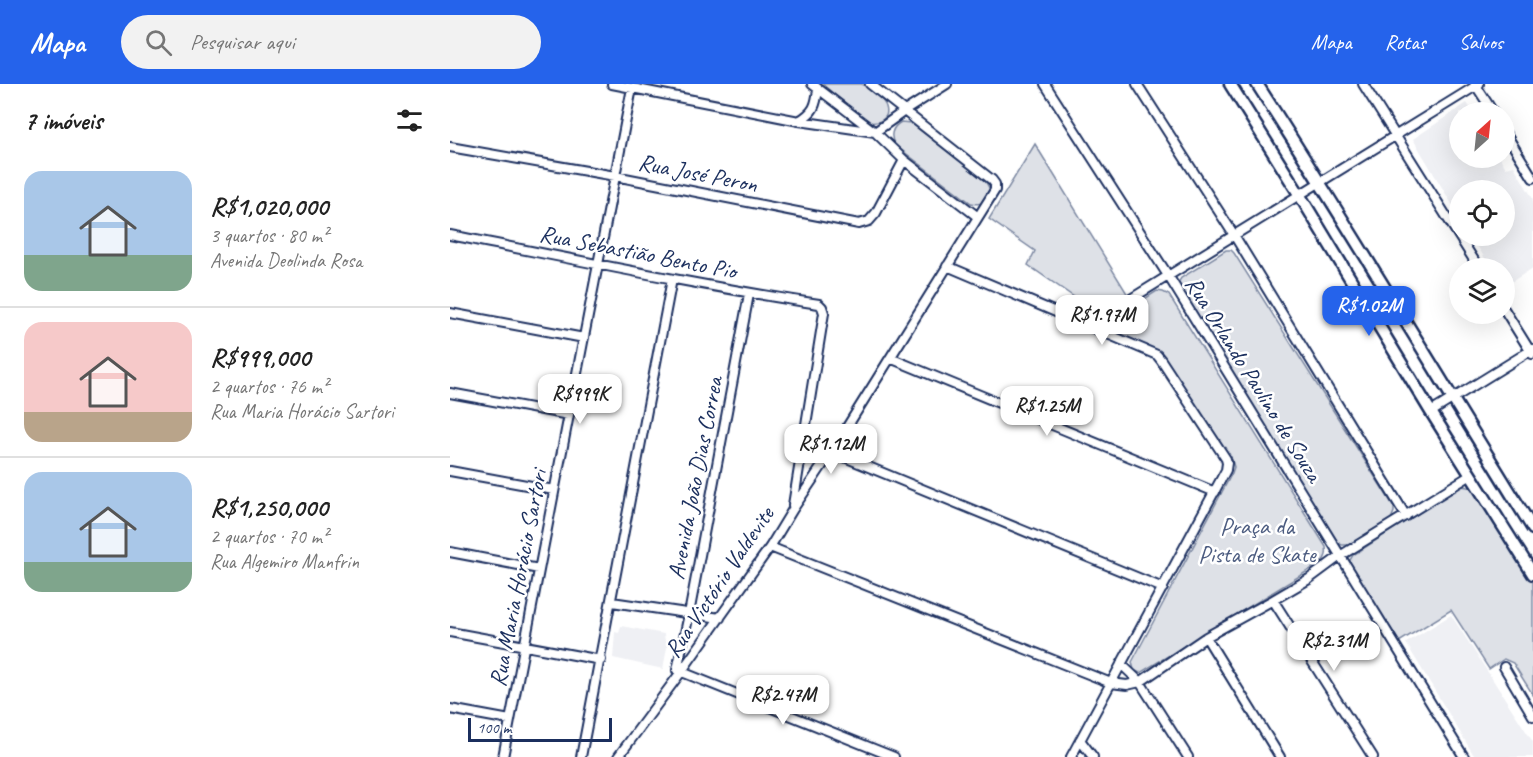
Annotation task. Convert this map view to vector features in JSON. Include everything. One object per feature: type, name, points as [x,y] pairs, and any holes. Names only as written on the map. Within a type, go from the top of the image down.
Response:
[{"type":"street","points":[[612,84],[799,121],[875,132],[945,85]]},
{"type":"street","points":[[870,84],[903,112]]},
{"type":"street","name":"Rua Orlando Paulino de Souza","points":[[1045,84],[1168,277],[1464,757]]},
{"type":"street","points":[[1137,84],[1234,235],[1406,516]]},
{"type":"street","points":[[1230,84],[1533,574]]},
{"type":"street","points":[[1257,84],[1320,182],[1533,529]]},
{"type":"street","points":[[1363,84],[1473,258]]},
{"type":"street","points":[[1087,326],[1477,85],[1487,102]]},
{"type":"street","points":[[799,121],[810,114],[816,105],[815,87]]},
{"type":"street","points":[[815,87],[875,132],[904,160],[978,217]]},
{"type":"street","name":"Rua Maria Horácio Sartori","points":[[503,757],[632,88]]},
{"type":"street","name":"Rua Victório Valdevite","points":[[618,757],[770,547],[995,190],[992,180],[903,112]]},
{"type":"street","name":"Rua José Peron","points":[[450,147],[615,176],[859,224],[869,221],[876,213],[904,160]]},
{"type":"street","points":[[1515,149],[1533,177]]},
{"type":"street","name":"Rua Sebastião Bento Pio","points":[[450,235],[749,294],[819,304],[824,313],[803,440]]},
{"type":"street","points":[[947,266],[1152,352],[1161,360],[1226,459],[1226,470],[1215,492],[1071,757]]},
{"type":"street","points":[[593,757],[582,755],[672,279]]},
{"type":"street","name":"Avenida João Dias Correa","points":[[679,671],[749,294]]},
{"type":"street","points":[[450,313],[584,338]]},
{"type":"street","points":[[1431,412],[1532,351],[1514,324]]},
{"type":"street","points":[[890,358],[1215,492]]},
{"type":"street","points":[[450,393],[569,415]]},
{"type":"street","points":[[793,509],[803,440],[1163,588]]},
{"type":"street","points":[[450,471],[554,490]]},
{"type":"street","points":[[770,547],[1111,683],[1127,685],[1140,682],[1206,637],[1309,579],[1340,556],[1471,475]]},
{"type":"street","points":[[450,552],[539,569]]},
{"type":"street","points":[[1273,600],[1372,757]]},
{"type":"street","points":[[612,602],[720,618]]},
{"type":"street","points":[[450,632],[601,660]]},
{"type":"street","points":[[1206,637],[1280,757]]},
{"type":"street","points":[[1121,664],[1140,682],[1188,757]]},
{"type":"street","points":[[1503,667],[1533,716]]},
{"type":"street","points":[[679,671],[894,757]]},
{"type":"street","points":[[450,709],[510,720]]},
{"type":"street","points":[[1080,740],[1093,757]]},
{"type":"shaded area","points":[[1449,115],[1449,168],[1515,168],[1533,199],[1533,268],[1515,280],[1515,258],[1485,258],[1477,246],[1515,246],[1515,180],[1449,180],[1449,199],[1413,139]]},
{"type":"shaded area","points":[[1451,615],[1533,742],[1533,757],[1475,757],[1406,643]]},
{"type":"shaded area","points":[[621,626],[664,634],[665,641],[668,642],[663,669],[613,658],[615,632],[619,633]]},
{"type":"green space","points":[[822,84],[864,85],[883,101],[887,111],[885,118],[876,122],[868,122]]},
{"type":"green space","points":[[901,122],[911,123],[985,181],[989,190],[988,198],[981,203],[971,203],[895,145],[892,132]]},
{"type":"green space","points":[[1035,144],[1128,295],[1090,319],[1076,311],[1081,302],[1028,265],[1035,251],[989,219]]},
{"type":"green space","points":[[1226,250],[1234,253],[1394,507],[1391,519],[1349,545],[1336,542],[1178,288],[1181,278]]},
{"type":"green space","name":"Praça da Pista de Skate","points":[[1157,291],[1169,295],[1326,547],[1326,552],[1321,563],[1140,673],[1134,670],[1132,662],[1234,467],[1232,460],[1159,352],[1119,332],[1117,323],[1121,314]]},
{"type":"green space","points":[[1461,486],[1474,488],[1533,582],[1533,695],[1513,663],[1504,659],[1489,669],[1451,610],[1399,642],[1350,564],[1353,555]]}]
